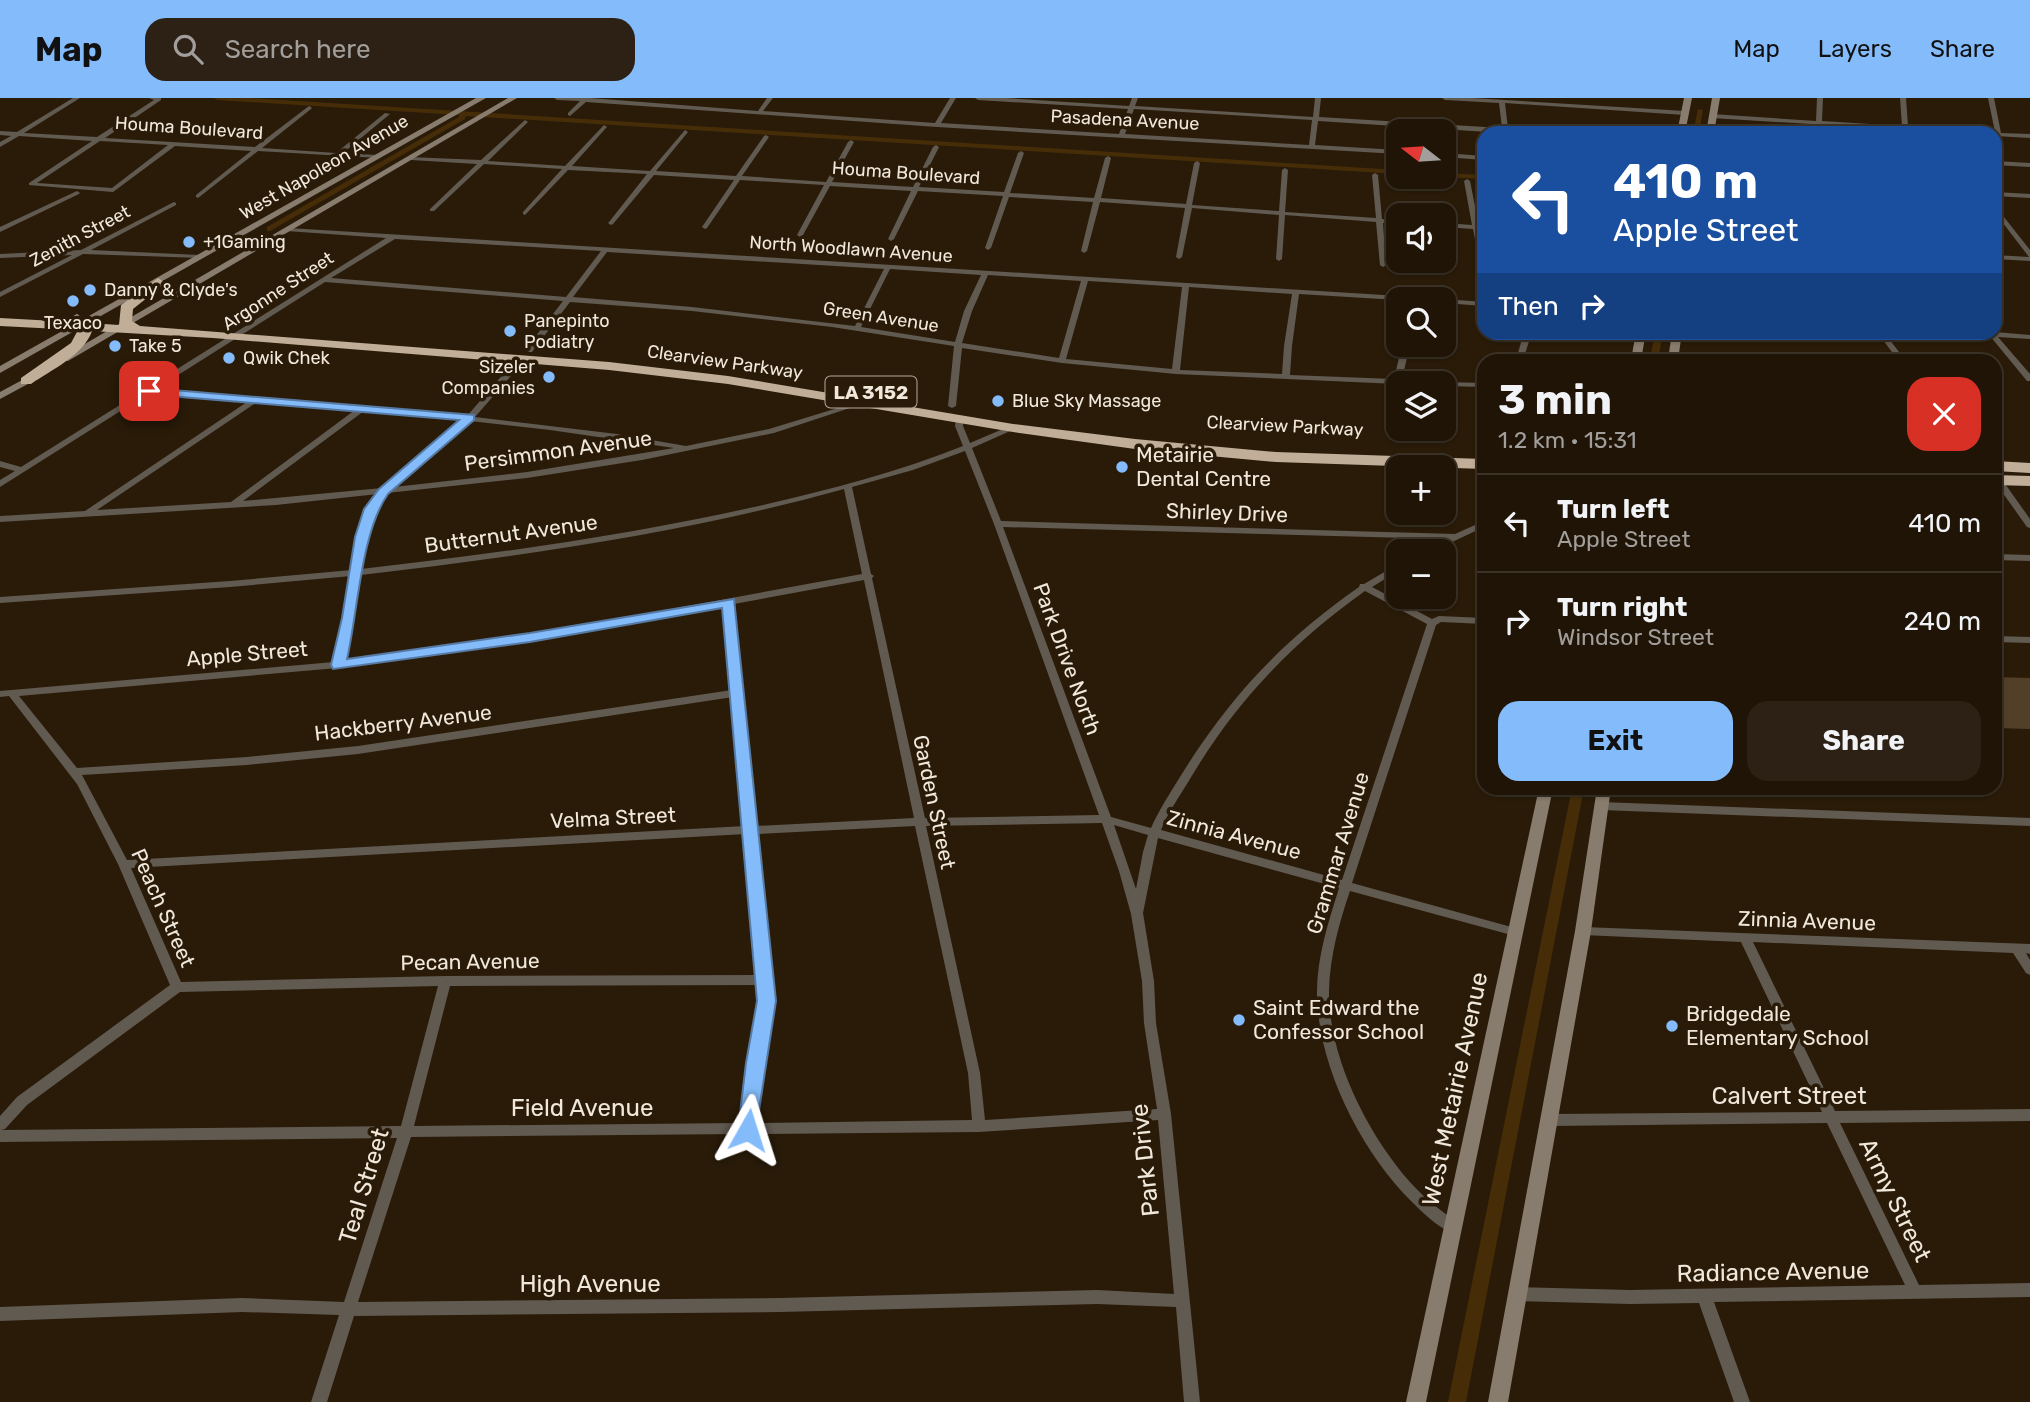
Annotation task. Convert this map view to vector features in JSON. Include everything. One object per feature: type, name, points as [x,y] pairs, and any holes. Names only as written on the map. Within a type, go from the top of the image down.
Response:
[{"type":"highway","points":[[127,324],[130,303],[158,282]]},
{"type":"highway","name":"Clearview Parkway","points":[[0,314],[525,354],[956,413]]},
{"type":"highway","points":[[26,381],[76,346],[85,333],[83,321]]},
{"type":"highway","name":"Clearview Parkway","points":[[0,322],[83,321]]},
{"type":"highway","name":"Clearview Parkway","points":[[244,332],[485,356],[565,353],[712,368],[956,413],[1215,453],[1477,460]]},
{"type":"highway","points":[[2002,475],[2030,468]]},
{"type":"highway","points":[[2002,477],[2030,481]]},
{"type":"main road","name":"West Napoleon Avenue","points":[[0,370],[482,98]]},
{"type":"main road","name":"West Napoleon Avenue","points":[[0,396],[513,98]]},
{"type":"main road","points":[[1682,126],[1688,98]]},
{"type":"main road","points":[[1711,126],[1716,98]]},
{"type":"main road","points":[[1685,110],[1705,102],[1713,114]]},
{"type":"main road","points":[[247,231],[243,239],[249,242],[276,236]]},
{"type":"main road","points":[[203,255],[234,250],[236,255],[229,263]]},
{"type":"main road","points":[[158,282],[156,292],[160,294],[181,292]]},
{"type":"main road","name":"West Metairie Avenue","points":[[1416,1402],[1544,795]]},
{"type":"main road","points":[[1498,1402],[1583,931],[1603,795]]},
{"type":"street","points":[[0,145],[77,98]]},
{"type":"street","points":[[152,98],[159,99],[32,184],[113,190],[175,143]]},
{"type":"street","name":"Pasadena Avenue","points":[[557,98],[937,125],[1386,151]]},
{"type":"street","points":[[759,113],[770,98]]},
{"type":"street","points":[[937,125],[953,98]]},
{"type":"street","points":[[978,98],[1477,130]]},
{"type":"street","points":[[1122,135],[1135,98]]},
{"type":"street","points":[[1312,146],[1318,98]]},
{"type":"street","points":[[1445,98],[1685,110]]},
{"type":"street","points":[[1588,107],[1591,98]]},
{"type":"street","points":[[1819,122],[1820,98]]},
{"type":"street","points":[[1903,98],[1905,126]]},
{"type":"street","points":[[1991,98],[1995,126]]},
{"type":"street","points":[[569,114],[586,99]]},
{"type":"street","points":[[1497,100],[1504,126]]},
{"type":"street","points":[[198,196],[309,108]]},
{"type":"street","points":[[337,155],[387,114]]},
{"type":"street","points":[[1713,114],[1883,126]]},
{"type":"street","points":[[432,210],[524,122]]},
{"type":"street","points":[[525,214],[604,127]]},
{"type":"street","points":[[611,223],[685,132]]},
{"type":"street","name":"Houma Boulevard","points":[[0,133],[377,157]]},
{"type":"street","points":[[2002,134],[2030,136]]},
{"type":"street","points":[[705,227],[766,138]]},
{"type":"street","points":[[800,235],[851,142]]},
{"type":"street","points":[[891,239],[936,147]]},
{"type":"street","points":[[988,247],[1021,153]]},
{"type":"street","points":[[1456,156],[1477,157]]},
{"type":"street","name":"Houma Boulevard","points":[[411,158],[1386,221]]},
{"type":"street","points":[[1084,251],[1108,158]]},
{"type":"street","points":[[1179,257],[1197,163]]},
{"type":"street","points":[[2002,163],[2030,165]]},
{"type":"street","points":[[1279,259],[1285,170]]},
{"type":"street","points":[[1375,175],[1383,265]]},
{"type":"street","points":[[1467,181],[1477,216]]},
{"type":"street","points":[[0,230],[76,193]]},
{"type":"street","points":[[2002,194],[2030,196]]},
{"type":"street","name":"Zenith Street","points":[[0,295],[174,204]]},
{"type":"street","points":[[2002,218],[2030,257]]},
{"type":"street","points":[[1456,226],[1477,227]]},
{"type":"street","name":"North Woodlawn Avenue","points":[[288,230],[1386,297]]},
{"type":"street","name":"Argonne Street","points":[[0,484],[394,236]]},
{"type":"street","points":[[338,665],[349,618],[362,537],[371,509],[384,492],[470,417],[525,354],[606,249]]},
{"type":"street","points":[[0,256],[82,253],[203,255]]},
{"type":"street","points":[[2002,257],[2030,257]]},
{"type":"street","points":[[856,329],[888,267]]},
{"type":"street","name":"Park Drive North","points":[[985,273],[968,311],[958,345],[956,413],[959,426],[998,524],[1138,914]]},
{"type":"street","points":[[1062,360],[1085,279]]},
{"type":"street","name":"Green Avenue","points":[[324,280],[692,309],[856,329],[1062,360],[1176,372],[1386,382]]},
{"type":"street","points":[[1176,372],[1186,285]]},
{"type":"street","points":[[1286,378],[1296,292]]},
{"type":"street","points":[[1456,302],[1477,303]]},
{"type":"street","points":[[2002,335],[2030,337]]},
{"type":"street","points":[[1886,340],[1897,354]]},
{"type":"street","points":[[1997,340],[2030,379]]},
{"type":"street","points":[[1456,384],[1477,385]]},
{"type":"street","points":[[149,391],[470,417],[566,428],[689,448]]},
{"type":"street","points":[[87,514],[255,400]]},
{"type":"street","name":"Persimmon Avenue","points":[[0,519],[234,505],[384,492],[527,475],[689,448],[771,431],[864,402]]},
{"type":"street","points":[[234,505],[363,408]]},
{"type":"street","name":"Butternut Avenue","points":[[0,600],[192,588],[356,573],[586,542],[765,508],[848,486],[967,447],[1020,423]]},
{"type":"street","points":[[0,464],[23,470]]},
{"type":"street","points":[[2002,485],[2030,525]]},
{"type":"street","name":"Garden Street","points":[[848,486],[974,1073],[979,1126]]},
{"type":"street","name":"Shirley Drive","points":[[998,524],[1456,537]]},
{"type":"street","points":[[1452,539],[1477,527]]},
{"type":"street","points":[[2002,557],[2030,558]]},
{"type":"street","points":[[1138,914],[1154,833],[1186,774],[1219,725],[1256,678],[1285,647],[1363,586],[1386,574]]},
{"type":"street","name":"Apple Street","points":[[6,694],[338,665],[530,638],[869,576]]},
{"type":"street","points":[[1363,586],[1432,623],[1438,619],[1477,621]]},
{"type":"street","points":[[729,603],[766,1001],[755,1063],[748,1130]]},
{"type":"street","name":"Grammar Avenue","points":[[1432,623],[1327,950],[1323,999],[1326,1029],[1340,1079],[1355,1111],[1388,1162],[1421,1203],[1453,1227]]},
{"type":"street","points":[[2002,639],[2030,640]]},
{"type":"street","name":"Hackberry Avenue","points":[[73,772],[233,762],[358,750],[737,693]]},
{"type":"street","name":"Peach Street","points":[[0,1125],[22,1101],[177,987],[124,864],[82,782],[6,694]]},
{"type":"street","points":[[1601,806],[2030,822]]},
{"type":"street","name":"Velma Street","points":[[124,864],[918,822],[1105,819]]},
{"type":"street","name":"Zinnia Avenue","points":[[1105,819],[1515,932]]},
{"type":"street","name":"Park Drive","points":[[1138,914],[1148,981],[1150,1023],[1164,1114],[1192,1402]]},
{"type":"street","name":"Zinnia Avenue","points":[[1583,931],[2023,949]]},
{"type":"street","name":"Army Street","points":[[1745,938],[1915,1292]]},
{"type":"street","points":[[2023,949],[2030,970]]},
{"type":"street","name":"Pecan Avenue","points":[[177,987],[445,981],[764,980]]},
{"type":"street","name":"Teal Street","points":[[319,1402],[406,1131],[445,981]]},
{"type":"street","name":"Field Avenue","points":[[0,1136],[979,1126],[1164,1114]]},
{"type":"street","name":"Calvert Street","points":[[1549,1120],[2030,1115]]},
{"type":"street","name":"Radiance Avenue","points":[[1517,1294],[1704,1296],[2030,1290]]},
{"type":"street","points":[[1704,1296],[1742,1402]]},
{"type":"street","name":"High Avenue","points":[[0,1314],[242,1305],[349,1309],[780,1306],[1097,1297],[1181,1301]]},
{"type":"shaded area","points":[[2002,677],[2030,678],[2030,729],[2002,728]]},
{"type":"waterway","points":[[217,98],[462,113]]},
{"type":"waterway","points":[[1697,126],[1700,110]]},
{"type":"waterway","points":[[270,229],[463,118],[462,113]]},
{"type":"waterway","points":[[462,113],[1386,171]]},
{"type":"waterway","points":[[1456,176],[1477,177]]},
{"type":"waterway","points":[[1655,354],[1658,340]]},
{"type":"waterway","points":[[1457,1402],[1577,795]]},
{"type":"place","name":"+1Gaming","points":[[189,242]]},
{"type":"place","name":"Danny & Clyde's","points":[[90,290]]},
{"type":"place","name":"Texaco","points":[[73,301]]},
{"type":"place","name":"Panepinto Podiatry","points":[[510,331]]},
{"type":"place","name":"Take 5","points":[[115,346]]},
{"type":"place","name":"Qwik Chek","points":[[229,358]]},
{"type":"place","name":"Sizeler Companies","points":[[549,377]]},
{"type":"place","name":"Blue Sky Massage","points":[[998,401]]},
{"type":"place","name":"Metairie Dental Centre","points":[[1122,467]]},
{"type":"place","name":"Saint Edward the Confessor School","points":[[1239,1020]]},
{"type":"place","name":"Bridgedale Elementary School","points":[[1672,1026]]},
{"type":"route","points":[[149,391],[470,417],[384,492],[371,509],[362,537],[349,618],[338,665],[530,638],[729,603],[766,1001],[755,1063],[748,1130]]}]
